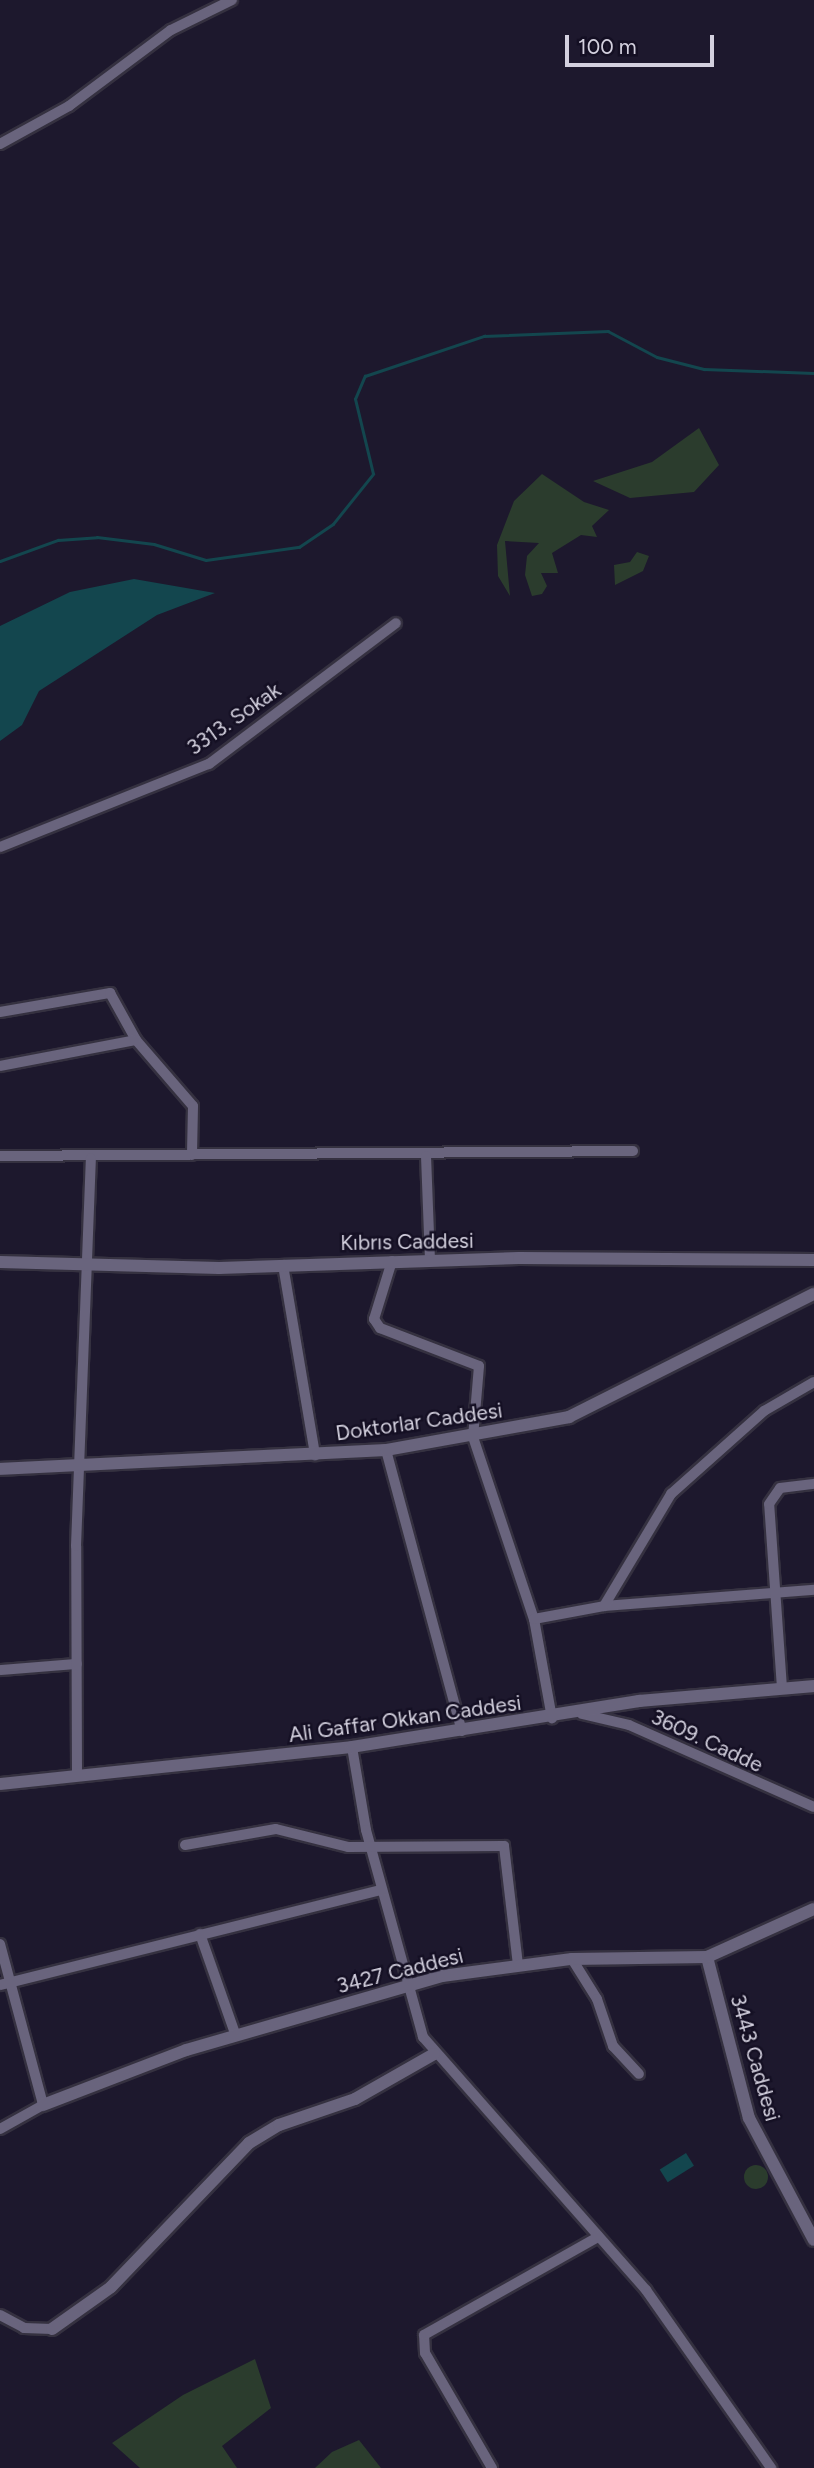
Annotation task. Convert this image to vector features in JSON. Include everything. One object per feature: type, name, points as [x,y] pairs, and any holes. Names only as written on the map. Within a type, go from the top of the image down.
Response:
[{"type":"street","points":[[0,144],[69,106],[171,30],[232,0]]},
{"type":"street","name":"3313. Sokak","points":[[0,847],[209,764],[396,623]]},
{"type":"street","points":[[0,1012],[106,992],[136,1040],[193,1106],[192,1155]]},
{"type":"street","points":[[0,1066],[136,1040]]},
{"type":"street","points":[[0,1156],[426,1156],[634,1151]]},
{"type":"street","points":[[426,1156],[430,1260]]},
{"type":"street","points":[[78,1776],[78,1469],[91,1158]]},
{"type":"street","name":"Kıbrıs Caddesi","points":[[0,1262],[85,1266],[283,1265],[430,1260],[814,1260]]},
{"type":"street","points":[[392,1261],[374,1319],[380,1328],[478,1366],[473,1437],[534,1619],[552,1718]]},
{"type":"street","points":[[283,1265],[315,1455]]},
{"type":"street","name":"Doktorlar Caddesi","points":[[0,1469],[78,1469],[386,1450],[473,1437],[569,1417],[814,1294]]},
{"type":"street","points":[[604,1606],[671,1494],[764,1411],[814,1382]]},
{"type":"street","points":[[386,1450],[461,1731]]},
{"type":"street","points":[[782,1688],[773,1492],[814,1484]]},
{"type":"street","points":[[534,1619],[604,1606],[814,1590]]},
{"type":"street","points":[[0,1670],[78,1664]]},
{"type":"street","name":"Ali Gaffar Okkan Caddesi","points":[[0,1784],[352,1747],[582,1714],[639,1701],[814,1686]]},
{"type":"street","name":"3609. Cadde","points":[[582,1714],[629,1725],[814,1807]]},
{"type":"street","points":[[352,1747],[370,1847],[381,1890],[408,1986],[434,2054],[646,2290],[771,2468]]},
{"type":"street","points":[[185,1845],[276,1829],[370,1847],[504,1846],[518,1966]]},
{"type":"street","points":[[5,1983],[381,1890]]},
{"type":"street","name":"3427 Caddesi","points":[[43,2105],[236,2036],[408,1986],[572,1959],[707,1957],[814,1909]]},
{"type":"street","points":[[200,1934],[236,2036]]},
{"type":"street","points":[[0,1944],[5,1983],[43,2105],[0,2129]]},
{"type":"street","name":"3443 Caddesi","points":[[707,1957],[749,2118],[814,2240]]},
{"type":"street","points":[[572,1959],[593,1989],[613,2046],[639,2074]]},
{"type":"street","points":[[0,2315],[24,2328],[51,2329],[111,2287],[249,2143],[279,2125],[355,2099],[434,2054]]},
{"type":"street","points":[[492,2468],[425,2353],[424,2335],[598,2237]]},
{"type":"shaded area","points":[[699,428],[719,465],[694,492],[630,498],[593,481],[652,462]]},
{"type":"shaded area","points":[[542,474],[584,502],[609,510],[592,526],[597,537],[581,535],[552,553],[558,573],[541,573],[547,586],[542,594],[532,596],[525,575],[527,556],[539,543],[505,541],[510,596],[498,576],[497,545],[514,501]]},
{"type":"shaded area","points":[[637,552],[649,556],[643,571],[615,585],[614,565],[630,562]]},
{"type":"shaded area","points":[[134,579],[215,593],[157,615],[39,691],[22,725],[0,741],[0,626],[70,592]]},
{"type":"shaded area","points":[[686,2153],[694,2166],[668,2182],[660,2169]]},
{"type":"shaded area","points":[[756,2165],[765,2168],[768,2177],[765,2186],[756,2189],[747,2186],[744,2177],[747,2168]]},
{"type":"shaded area","points":[[255,2359],[271,2408],[222,2446],[237,2468],[140,2468],[112,2443],[183,2395]]},
{"type":"shaded area","points":[[359,2440],[381,2468],[315,2468],[332,2452]]},
{"type":"waterway","points":[[0,561],[58,540],[97,537],[154,544],[206,560],[299,547],[333,524],[373,474],[355,399],[365,376],[484,336],[608,331],[657,357],[704,369],[814,373]]}]
